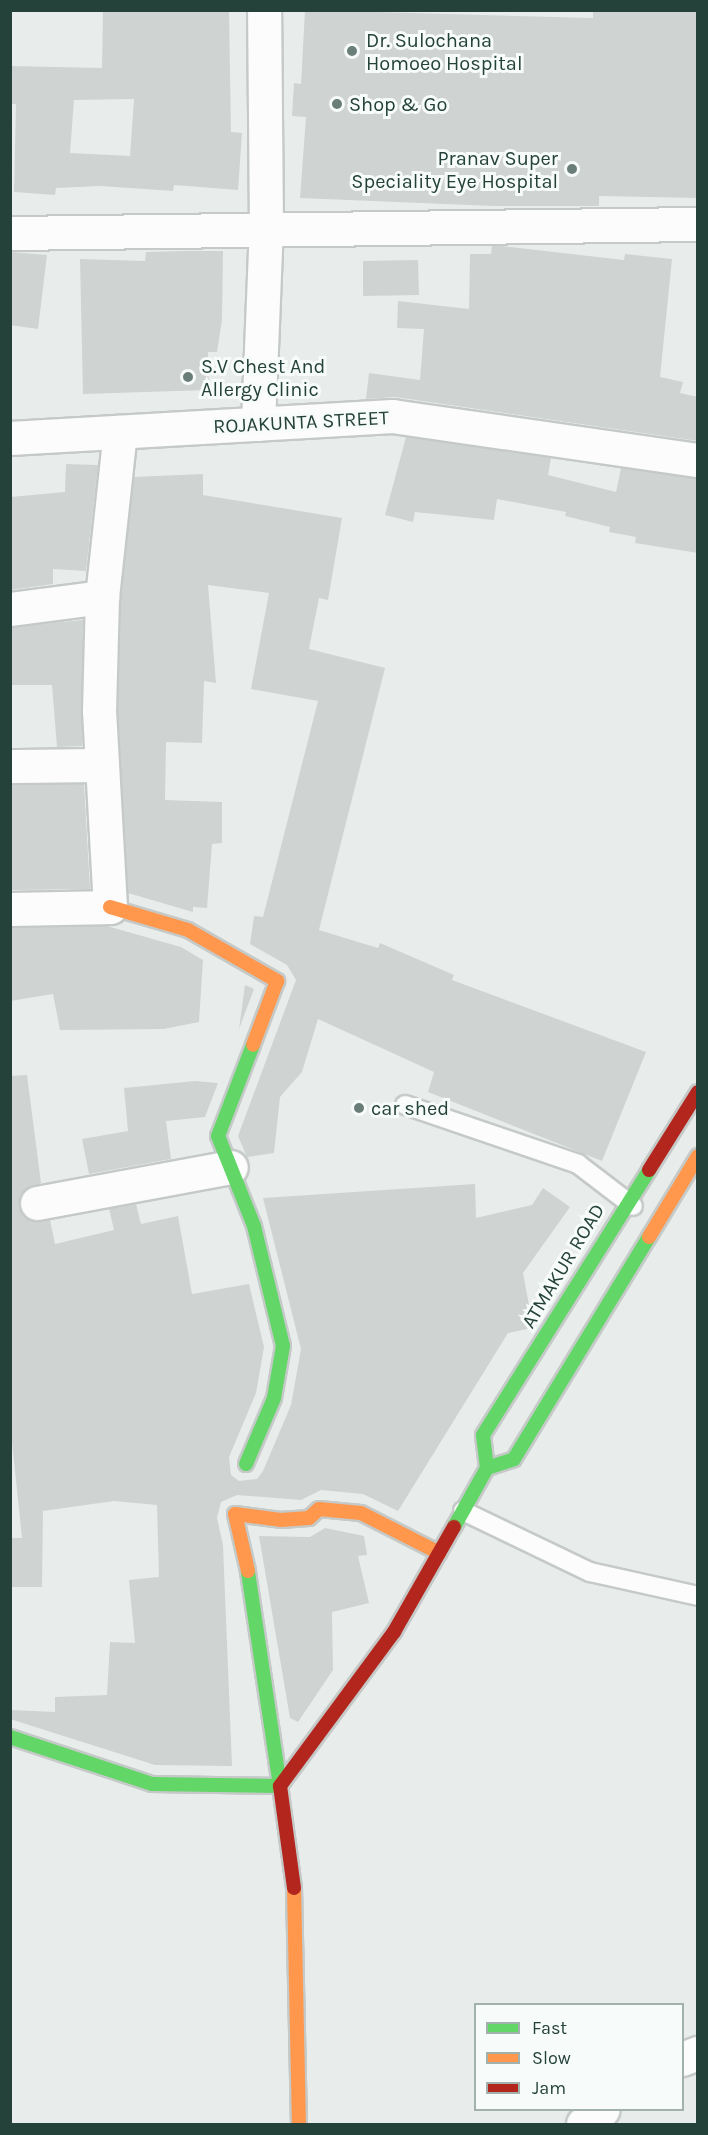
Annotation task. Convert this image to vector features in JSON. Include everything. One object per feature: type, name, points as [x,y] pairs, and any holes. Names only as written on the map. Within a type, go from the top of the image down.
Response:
[{"type":"main road","points":[[110,907],[188,930],[277,981],[218,1136],[254,1226],[283,1346],[274,1398],[246,1464]]},
{"type":"main road","name":"ATMAKUR ROAD","points":[[487,1468],[483,1435],[626,1201],[698,1092]]},
{"type":"main road","points":[[280,1786],[394,1632],[487,1468],[514,1459],[654,1221],[698,1156]]},
{"type":"main road","points":[[299,2124],[294,1891],[256,1607],[235,1514],[281,1520],[309,1518],[319,1509],[361,1514],[439,1553]]},
{"type":"main road","points":[[10,1737],[152,1784],[280,1786]]},
{"type":"street","points":[[258,424],[266,229],[264,10]]},
{"type":"street","points":[[10,233],[698,224]]},
{"type":"street","name":"ROJAKUNTA STREET","points":[[10,438],[392,416],[698,460]]},
{"type":"street","points":[[10,909],[110,907],[102,765],[102,597],[120,432]]},
{"type":"street","points":[[10,609],[102,597]]},
{"type":"street","points":[[10,766],[102,765]]},
{"type":"street","points":[[37,1203],[231,1167]]},
{"type":"street","points":[[684,2058],[698,2052]]},
{"type":"street","points":[[583,2124],[599,2111]]},
{"type":"lane","points":[[405,1105],[578,1164],[654,1221]]},
{"type":"lane","points":[[463,1511],[590,1572],[698,1596]]},
{"type":"building","points":[[103,10],[229,12],[231,132],[242,133],[238,190],[174,185],[173,191],[101,186],[56,188],[55,195],[14,192],[16,104],[10,104],[10,66],[102,68]],"holes":[[[134,99],[130,156],[70,153],[74,100]]]},
{"type":"building","points":[[305,10],[593,18],[593,10],[698,10],[698,198],[599,196],[599,206],[494,206],[300,198],[306,117],[292,116],[294,83],[301,84]]},
{"type":"building","points":[[492,245],[624,260],[625,254],[672,259],[660,377],[683,382],[680,393],[698,397],[698,441],[395,397],[366,399],[369,373],[420,380],[424,329],[397,328],[398,301],[469,309],[470,254],[491,254]]},
{"type":"building","points":[[223,251],[222,320],[217,352],[208,352],[209,390],[83,394],[80,259],[145,261],[146,252]]},
{"type":"building","points":[[10,252],[47,255],[38,329],[10,325]]},
{"type":"building","points":[[418,260],[419,295],[363,296],[363,261]]},
{"type":"building","points":[[406,437],[551,458],[548,475],[616,492],[621,468],[698,478],[698,553],[635,543],[636,537],[609,532],[610,527],[565,516],[566,512],[497,499],[494,520],[415,512],[413,522],[385,515]]},
{"type":"building","points":[[66,464],[98,465],[86,571],[53,569],[53,584],[10,590],[10,497],[65,492]]},
{"type":"building","points":[[203,474],[203,495],[342,518],[328,600],[319,598],[309,649],[385,668],[319,930],[378,948],[380,943],[454,975],[452,980],[646,1052],[602,1161],[428,1092],[434,1072],[318,1019],[302,1072],[280,1097],[274,1153],[247,1157],[238,1136],[296,980],[287,965],[250,944],[254,916],[263,917],[318,701],[251,689],[269,593],[208,585],[216,683],[204,681],[202,743],[166,742],[165,800],[222,802],[222,843],[212,844],[207,908],[193,907],[193,912],[128,893],[118,711],[121,593],[134,477]]},
{"type":"building","points":[[83,620],[82,746],[57,747],[52,685],[10,685],[10,627]]},
{"type":"building","points":[[84,784],[90,889],[10,890],[10,785]]},
{"type":"building","points":[[107,926],[181,947],[203,960],[199,1022],[164,1029],[60,1030],[53,994],[10,1001],[10,928]]},
{"type":"building","points":[[245,985],[254,989],[239,1029]]},
{"type":"building","points":[[27,1075],[41,1183],[20,1196],[23,1216],[50,1220],[55,1244],[114,1230],[109,1209],[136,1204],[141,1224],[178,1216],[192,1294],[249,1284],[264,1347],[256,1393],[229,1457],[231,1475],[239,1481],[257,1479],[263,1471],[291,1405],[301,1349],[263,1198],[475,1184],[476,1218],[532,1205],[543,1188],[570,1207],[523,1273],[532,1321],[527,1329],[508,1333],[398,1511],[363,1494],[321,1490],[301,1500],[237,1495],[221,1502],[217,1518],[223,1545],[232,1766],[155,1765],[10,1719],[10,1710],[55,1712],[55,1697],[107,1695],[110,1642],[135,1643],[129,1580],[159,1577],[157,1505],[114,1501],[43,1511],[42,1587],[10,1587],[10,1538],[22,1538],[10,1423],[10,1076]]},
{"type":"building","points":[[195,1081],[218,1083],[205,1117],[166,1121],[171,1159],[89,1174],[82,1139],[128,1131],[124,1088]]},
{"type":"building","points":[[325,1528],[364,1536],[367,1555],[358,1556],[369,1603],[332,1612],[333,1670],[298,1722],[290,1718],[259,1536],[310,1537]]},
{"type":"traffic: fast","points":[[246,1464],[274,1398],[283,1346],[254,1226],[218,1136],[253,1045]]},
{"type":"traffic: fast","points":[[487,1468],[483,1435],[649,1170]]},
{"type":"traffic: fast","points":[[454,1527],[487,1468],[514,1459],[649,1237]]},
{"type":"traffic: fast","points":[[10,1737],[152,1784],[280,1786],[248,1571]]},
{"type":"traffic: slow","points":[[110,907],[188,930],[277,981],[253,1045]]},
{"type":"traffic: slow","points":[[649,1237],[698,1156]]},
{"type":"traffic: slow","points":[[248,1571],[235,1514],[281,1520],[309,1518],[319,1509],[361,1513],[439,1553]]},
{"type":"traffic: slow","points":[[294,1888],[299,2124]]},
{"type":"traffic: jam","points":[[649,1170],[698,1092]]},
{"type":"traffic: jam","points":[[294,1888],[280,1786],[394,1632],[454,1527]]},
{"type":"place","name":"Dr. Sulochana Homoeo Hospital","points":[[352,51]]},
{"type":"place","name":"Shop & Go","points":[[337,104]]},
{"type":"place","name":"Pranav Super Speciality Eye Hospital","points":[[572,169]]},
{"type":"place","name":"S.V Chest And Allergy Clinic","points":[[188,377]]},
{"type":"place","name":"car shed","points":[[359,1108]]}]
